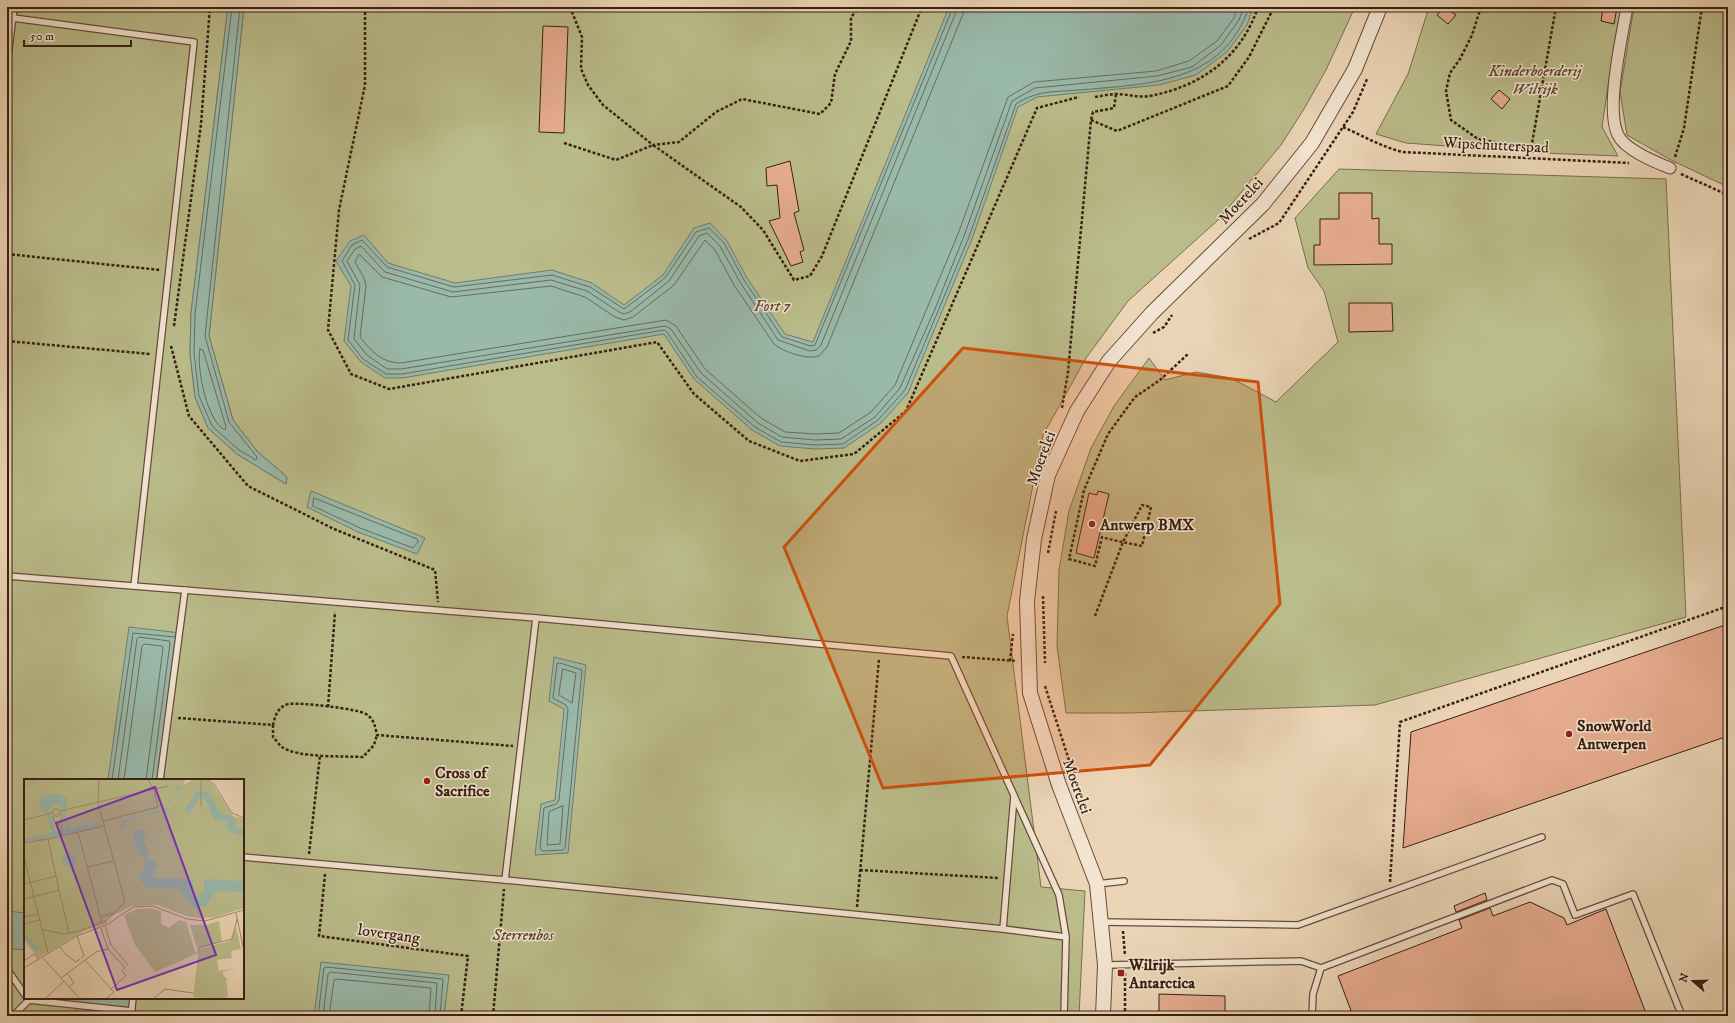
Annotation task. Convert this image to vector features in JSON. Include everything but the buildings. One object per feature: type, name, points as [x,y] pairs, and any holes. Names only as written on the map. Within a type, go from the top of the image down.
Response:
[{"type":"street","name":"Moerelei","points":[[1103,1016],[1105,965],[1097,884],[1054,770],[1030,693],[1027,601],[1034,539],[1048,476],[1077,411],[1109,362],[1152,313],[1263,204],[1312,143],[1355,69],[1380,7]]},
{"type":"street","points":[[1627,7],[1614,92],[1613,116],[1618,136],[1628,146],[1653,161],[1670,168]]},
{"type":"lane","points":[[7,65],[10,19],[14,7]]},
{"type":"lane","points":[[10,19],[194,42],[134,586]]},
{"type":"lane","points":[[7,576],[536,618],[951,656],[1059,894],[1066,937],[1064,1016]]},
{"type":"lane","points":[[160,779],[185,590]]},
{"type":"lane","points":[[505,880],[536,618]]},
{"type":"lane","points":[[1003,929],[1014,794]]},
{"type":"lane","points":[[1101,922],[1298,925],[1542,837]]},
{"type":"lane","points":[[244,857],[505,880],[856,916],[1003,929],[1066,937]]},
{"type":"lane","points":[[1105,965],[1301,961],[1320,968],[1552,880],[1563,884],[1576,915],[1633,894],[1682,1016]]},
{"type":"lane","points":[[1097,884],[1124,881]]},
{"type":"lane","points":[[1312,1016],[1313,994],[1320,968]]},
{"type":"lane","points":[[7,969],[24,993]]},
{"type":"lane","points":[[13,1016],[26,999]]},
{"type":"lane","points":[[39,999],[132,1013],[133,999]]},
{"type":"path","points":[[173,330],[201,124],[210,7]]},
{"type":"path","points":[[365,7],[365,85],[339,210],[328,330],[351,374],[389,389],[657,342],[694,394],[748,441],[800,461],[854,454],[906,412],[1037,108],[1079,97]]},
{"type":"path","points":[[570,7],[582,37],[581,69],[588,84],[603,105],[653,145],[741,207],[764,230],[794,280],[810,276],[822,256],[922,7]]},
{"type":"path","points":[[564,144],[616,160],[653,145],[679,142],[716,112],[742,99],[820,114],[830,103],[835,74],[851,41],[852,17],[860,7]]},
{"type":"path","points":[[1095,97],[1116,94],[1148,96],[1191,84],[1222,64],[1227,59],[1241,42],[1258,7]]},
{"type":"path","points":[[1091,120],[1117,131],[1228,86],[1250,57],[1274,7]]},
{"type":"path","points":[[1481,7],[1472,35],[1460,60],[1450,73],[1446,91],[1451,120],[1478,139],[1531,149],[1556,7]]},
{"type":"path","points":[[1675,157],[1684,128],[1702,7]]},
{"type":"path","points":[[1243,244],[1249,239],[1279,223],[1353,112],[1367,77]]},
{"type":"path","points":[[1068,372],[1091,120],[1093,112],[1114,108],[1116,94]]},
{"type":"path","name":"Wipschutterspad","points":[[1342,127],[1386,148],[1403,152],[1642,164],[1653,161]]},
{"type":"path","points":[[1670,168],[1728,195]]},
{"type":"path","points":[[7,254],[169,271]]},
{"type":"path","points":[[1146,337],[1164,327],[1176,308]]},
{"type":"path","points":[[172,338],[171,346],[189,416],[248,486],[334,529],[435,570],[439,611]]},
{"type":"path","points":[[7,341],[160,355]]},
{"type":"path","points":[[1096,616],[1123,542],[1142,505],[1151,506],[1142,546],[1123,542],[1102,537],[1095,566],[1069,560],[1084,490],[1108,434],[1135,396],[1160,380],[1188,354]]},
{"type":"path","points":[[1047,558],[1057,504]]},
{"type":"path","points":[[1043,588],[1045,665]]},
{"type":"path","points":[[328,707],[336,603]]},
{"type":"path","points":[[1389,892],[1400,722],[1728,606]]},
{"type":"path","points":[[856,916],[880,650]]},
{"type":"path","points":[[951,656],[1029,662]]},
{"type":"path","points":[[1045,680],[1045,688],[1087,815]]},
{"type":"path","points":[[288,704],[328,707],[355,710],[365,713],[374,720],[377,735],[374,745],[363,757],[320,755],[296,752],[282,747],[273,737],[273,725],[276,713],[288,704]]},
{"type":"path","points":[[176,718],[273,725]]},
{"type":"path","points":[[377,735],[521,747]]},
{"type":"path","points":[[308,863],[320,755]]},
{"type":"path","name":"lovergang","points":[[326,865],[319,936],[468,956],[462,1016]]},
{"type":"path","points":[[860,870],[1007,879]]},
{"type":"path","points":[[493,1016],[505,880]]},
{"type":"path","points":[[1120,922],[1124,931],[1125,1016]]},
{"type":"highlighted area","points":[[963,348],[1258,382],[1280,604],[1150,765],[883,788],[784,547]]},
{"type":"green space","points":[[7,7],[228,7],[191,313],[190,353],[195,397],[208,428],[237,454],[286,484],[287,477],[257,451],[233,420],[209,336],[244,7],[1355,7],[1326,70],[1304,109],[1281,145],[1218,220],[1128,301],[1086,358],[1043,435],[1007,616],[1041,887],[1085,891],[1079,1016],[7,1016]]},
{"type":"green space","name":"Kinderboerderij Wilrijk","points":[[1429,7],[1621,7],[1602,127],[1618,156],[1542,153],[1406,143],[1376,134],[1408,74]]},
{"type":"green space","points":[[1634,7],[1728,7],[1728,187],[1671,160],[1627,135],[1620,92]]},
{"type":"green space","points":[[1339,169],[1666,179],[1686,617],[1375,705],[1129,713],[1066,713],[1057,646],[1059,570],[1069,511],[1091,448],[1114,406],[1149,358],[1165,380],[1196,372],[1231,378],[1276,402],[1338,342],[1324,291],[1308,268],[1295,218]]},
{"type":"water","points":[[228,7],[244,7],[209,336],[233,420],[257,451],[287,477],[286,484],[237,454],[208,428],[195,397],[190,353],[191,313]]},
{"type":"water","points":[[949,7],[1253,7],[1247,25],[1227,52],[1196,75],[1159,85],[1037,97],[1018,107],[972,239],[908,393],[881,423],[844,448],[815,449],[780,446],[752,430],[694,379],[664,334],[402,378],[385,378],[361,362],[344,341],[351,286],[336,261],[350,241],[364,235],[388,263],[455,283],[552,270],[592,283],[624,305],[663,275],[694,228],[710,223],[727,241],[747,278],[785,334],[813,342]]},
{"type":"water","points":[[311,491],[425,538],[417,554],[358,532],[307,507]]},
{"type":"water","points":[[129,627],[181,633],[160,779],[108,779]]},
{"type":"water","points":[[554,657],[586,665],[568,853],[535,855],[541,804],[555,800],[564,709],[549,701]]},
{"type":"water","points":[[7,911],[24,913],[24,950],[7,948]]},
{"type":"water","points":[[321,962],[449,975],[444,1016],[314,1016]]},
{"type":"water","points":[[78,999],[130,999],[128,1016],[75,1016]]},
{"type":"place","name":"Antwerp BMX","points":[[1092,524]]},
{"type":"place","name":"SnowWorld Antwerpen","points":[[1569,734]]},
{"type":"place","name":"Cross of Sacrifice","points":[[427,781]]},
{"type":"place","name":"Wilrijk Antarctica","points":[[1121,973]]},
{"type":"park label","name":"Fort 7","points":[[772,305]]},
{"type":"park label","name":"Sterrenbos","points":[[523,934]]}]
